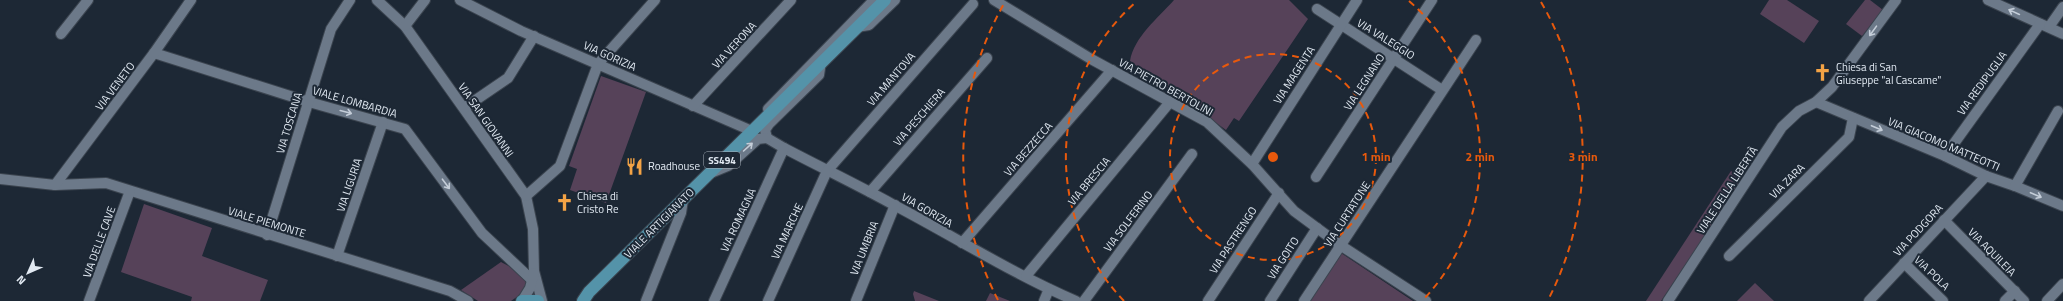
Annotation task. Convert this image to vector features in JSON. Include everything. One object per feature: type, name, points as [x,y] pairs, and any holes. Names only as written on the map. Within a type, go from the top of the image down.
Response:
[{"type":"main road","name":"VIALE ARTIGIANATO","points":[[576,301],[585,298],[707,175],[885,0]]},
{"type":"main road","points":[[522,301],[538,301]]},
{"type":"street","points":[[61,34],[88,0]]},
{"type":"street","name":"VIA VENETO","points":[[55,185],[154,53],[191,0]]},
{"type":"street","name":"VIA TOSCANA","points":[[267,235],[331,28],[350,0]]},
{"type":"street","name":"VIA SAN GIOVANNI","points":[[377,0],[405,26],[526,196],[533,229],[533,276],[530,288],[522,301]]},
{"type":"street","points":[[405,26],[425,0]]},
{"type":"street","name":"VIA GORIZIA","points":[[460,0],[534,36],[752,131]]},
{"type":"street","points":[[526,196],[560,166],[598,64],[655,0]]},
{"type":"street","name":"VIA VERONA","points":[[693,106],[791,0]]},
{"type":"street","name":"VIALE ARTIGIANATO","points":[[765,118],[766,111],[771,104],[874,0]]},
{"type":"street","points":[[857,27],[869,25],[895,0]]},
{"type":"street","name":"VIA PIETRO BERTOLINI","points":[[994,0],[1041,30],[1207,122],[1252,164],[1294,211],[1340,245],[1426,301]]},
{"type":"street","name":"VIA MAGENTA","points":[[1252,164],[1357,0]]},
{"type":"street","name":"VIA LEGNANO","points":[[1316,177],[1432,0]]},
{"type":"street","name":"VIALE DELLA LIBERTÀ","points":[[1668,301],[1782,127],[1799,111],[1816,102],[1832,87],[1896,0]]},
{"type":"street","points":[[1988,0],[2063,34]]},
{"type":"street","name":"VIA MANTOVA","points":[[827,171],[973,4]]},
{"type":"street","name":"VIA REDIPUGLIA","points":[[1944,156],[2045,26],[2063,7]]},
{"type":"street","name":"VIA VALEGGIO","points":[[1318,9],[1442,90]]},
{"type":"street","points":[[464,108],[508,78],[534,36]]},
{"type":"street","name":"VIA CURTATONE","points":[[1304,301],[1476,40]]},
{"type":"street","name":"VIALE LOMBARDIA","points":[[154,53],[309,102],[406,129],[482,233],[533,276]]},
{"type":"street","name":"VIA PESCHIERA","points":[[870,192],[987,58]]},
{"type":"street","points":[[707,175],[728,166],[758,138],[767,138],[765,130],[769,124],[819,75],[821,62]]},
{"type":"street","name":"VIA BEZZECCA","points":[[962,243],[1112,70]]},
{"type":"street","name":"VIA BRESCIA","points":[[1026,276],[1170,102]]},
{"type":"street","name":"VIA GIACOMO MATTEOTTI","points":[[1816,102],[1944,156],[1986,176],[2015,186],[2063,206]]},
{"type":"street","points":[[2015,186],[2058,111]]},
{"type":"street","name":"VIA ZARA","points":[[1729,256],[1849,136],[1854,118]]},
{"type":"street","name":"VIA LIGURIA","points":[[337,256],[383,122]]},
{"type":"street","name":"VIA GORIZIA","points":[[767,138],[827,171],[895,205],[962,243],[1049,289],[1076,301]]},
{"type":"street","name":"VIA ROMAGNA","points":[[714,301],[784,148]]},
{"type":"street","name":"VIA SOLFERINO","points":[[1084,301],[1192,154]]},
{"type":"street","name":"VIA MARCHE","points":[[768,301],[827,171]]},
{"type":"street","name":"VIA PODGORA","points":[[1869,301],[1986,176]]},
{"type":"street","name":"VIALE PIEMONTE","points":[[0,179],[55,185],[106,183],[267,235],[450,291],[468,301]]},
{"type":"street","name":"VIA DELLE CAVE","points":[[90,301],[130,191]]},
{"type":"street","name":"VIA PASTRENGO","points":[[1208,301],[1279,193]]},
{"type":"street","points":[[646,301],[681,213],[683,200]]},
{"type":"street","name":"VIA UMBRIA","points":[[856,301],[895,205]]},
{"type":"street","name":"VIA AQUILEIA","points":[[1944,220],[2024,301]]},
{"type":"street","name":"VIA GOITO","points":[[1270,301],[1317,228]]},
{"type":"street","name":"VIA POLA","points":[[1904,263],[1943,301]]},
{"type":"street","name":"VIA SAN GIOVANNI","points":[[533,276],[542,301]]},
{"type":"street","points":[[2047,301],[2063,284]]},
{"type":"street","points":[[1044,301],[1049,289]]},
{"type":"street","points":[[2005,301],[2015,291]]},
{"type":"shaded area","points":[[1174,0],[1289,0],[1308,19],[1239,121],[1234,118],[1226,130],[1130,61],[1132,52],[1141,36]]},
{"type":"shaded area","points":[[1769,0],[1787,0],[1819,21],[1804,43],[1760,14]]},
{"type":"shaded area","points":[[1865,0],[1870,0],[1883,10],[1862,36],[1846,24]]},
{"type":"shaded area","points":[[601,76],[646,92],[606,203],[570,190],[577,169],[569,166]]},
{"type":"shaded area","points":[[1731,171],[1743,179],[1661,301],[1646,301]]},
{"type":"shaded area","points":[[144,204],[212,228],[202,256],[268,280],[260,301],[191,301],[192,297],[121,272]]},
{"type":"shaded area","points":[[1341,253],[1413,301],[1310,301]]},
{"type":"shaded area","points":[[501,262],[514,269],[527,280],[521,294],[511,301],[478,301],[461,290]]},
{"type":"shaded area","points":[[1755,283],[1774,301],[1737,301]]},
{"type":"shaded area","points":[[914,291],[939,301],[915,301],[913,294]]},
{"type":"shaded area","points":[[990,293],[1010,301],[986,301]]},
{"type":"place","name":"Chiesa di San Giuseppe \"al Cascame\"","points":[[1823,73]]},
{"type":"place","name":"Roadhouse","points":[[635,166]]},
{"type":"place","name":"Chiesa di Cristo Re","points":[[564,202]]}]
